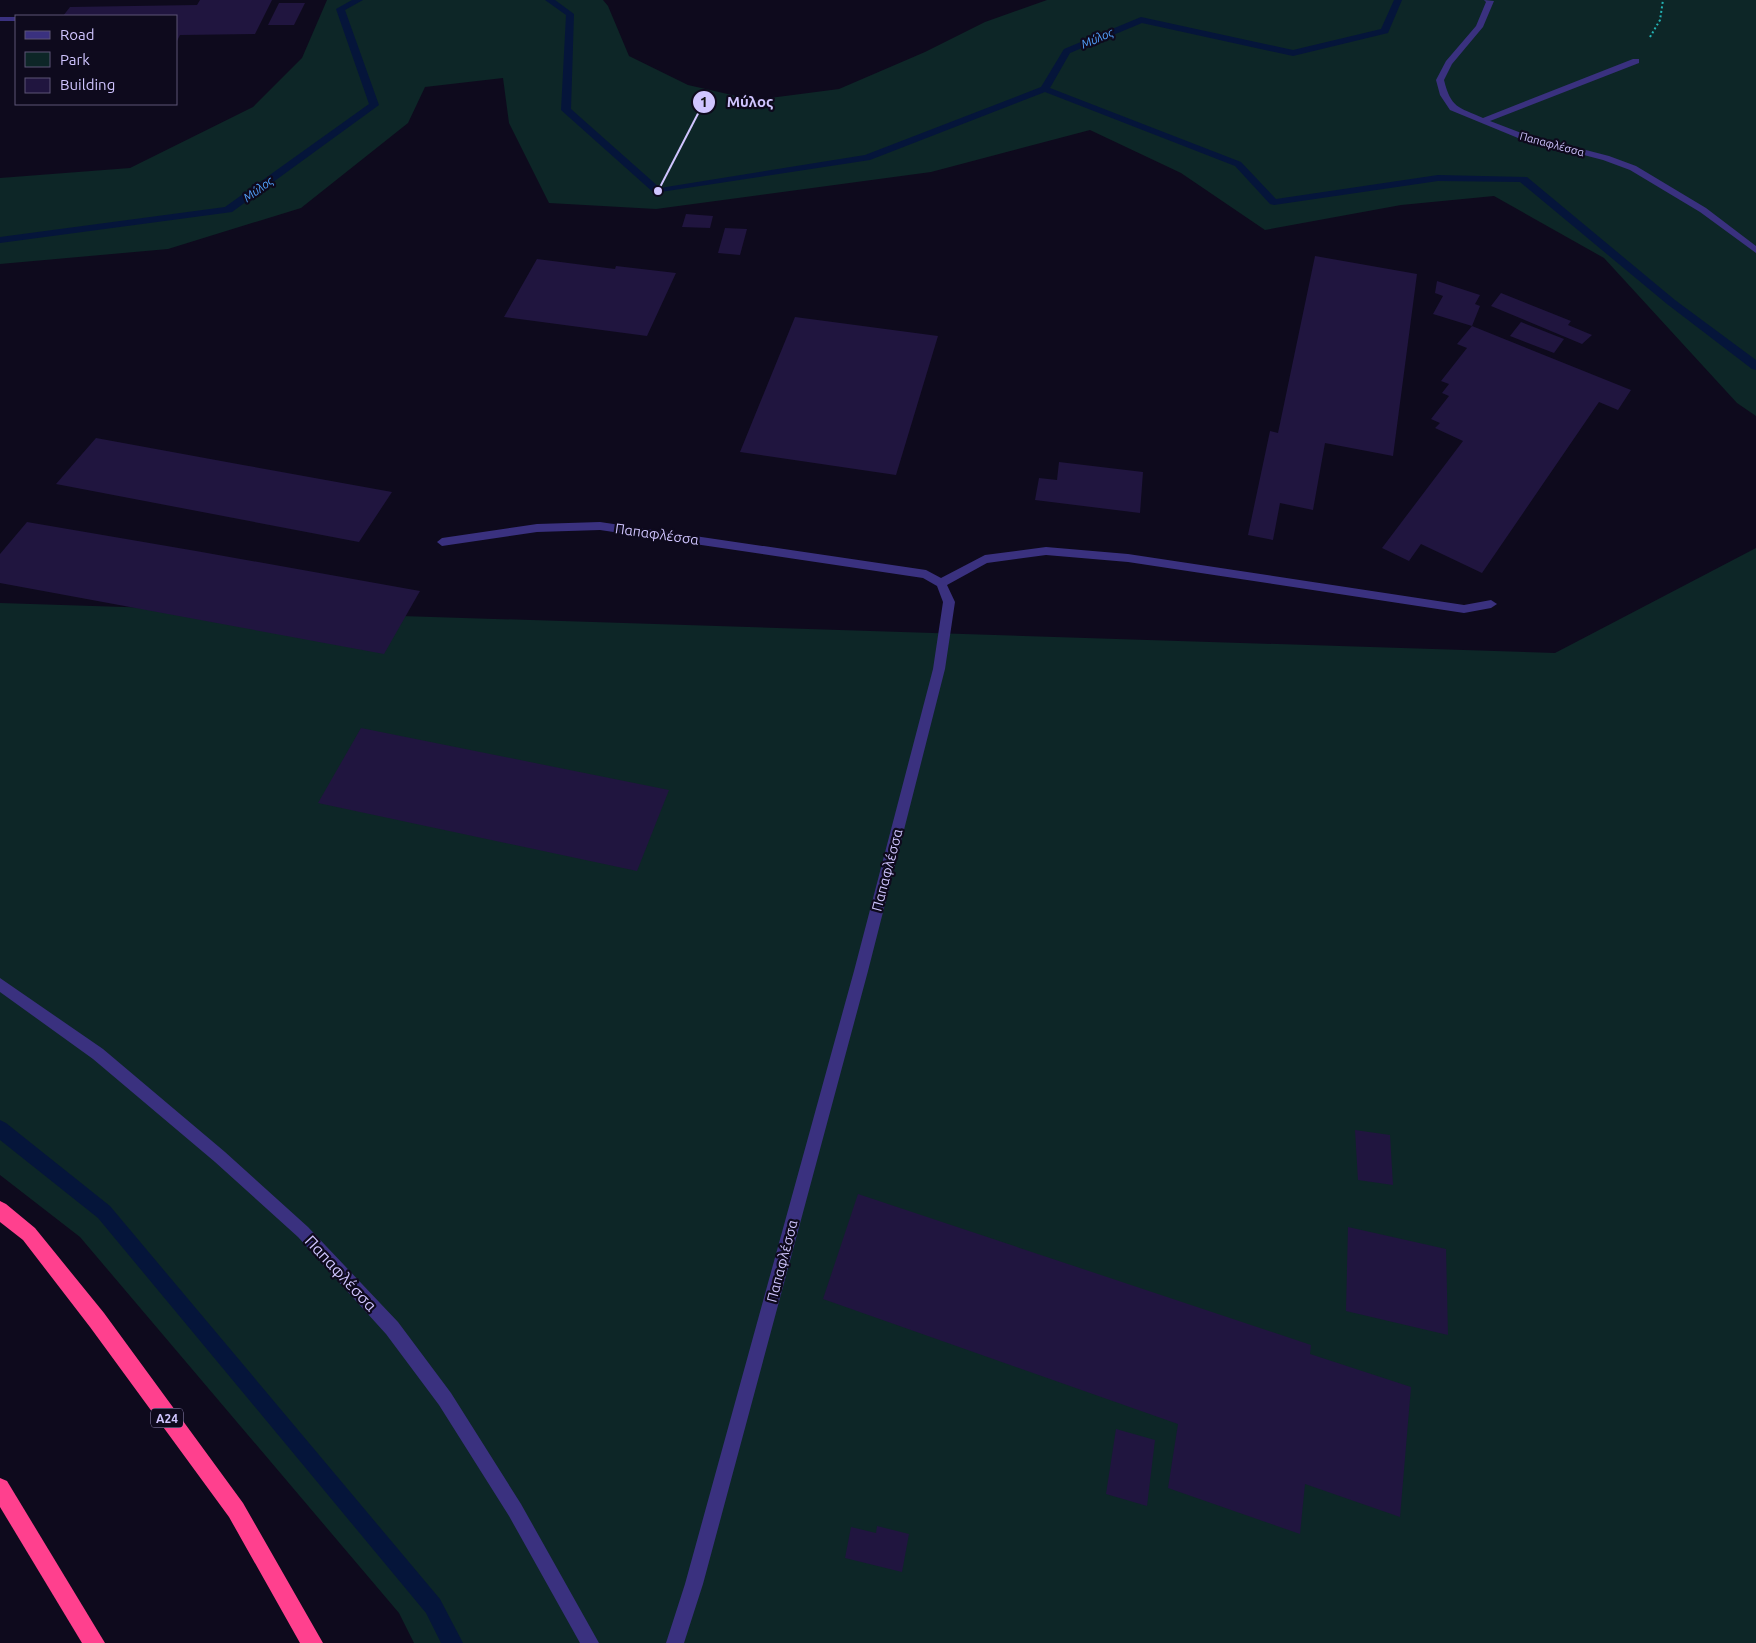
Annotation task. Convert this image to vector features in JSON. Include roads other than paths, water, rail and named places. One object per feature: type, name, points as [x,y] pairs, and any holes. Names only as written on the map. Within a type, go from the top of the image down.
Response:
[{"type":"highway","name":"Α24","points":[[0,1210],[30,1234],[97,1320],[236,1510],[312,1643]]},
{"type":"highway","points":[[0,1488],[94,1643]]},
{"type":"street","name":"Παπαφλέσσα","points":[[1488,0],[1490,1],[1479,27],[1449,63],[1440,80],[1444,95],[1453,108],[1521,136],[1606,158],[1633,168],[1703,210],[1756,250]]},
{"type":"street","points":[[0,19],[15,19]]},
{"type":"street","points":[[1482,121],[1636,61]]},
{"type":"street","name":"Παπαφλέσσα","points":[[442,542],[537,528],[600,526],[926,574],[941,583],[949,602],[939,669],[856,990],[697,1574],[675,1643]]},
{"type":"street","points":[[941,583],[985,559],[1046,551],[1128,558],[1464,609],[1490,604]]},
{"type":"street","name":"Παπαφλέσσα","points":[[0,984],[98,1054],[220,1157],[302,1232],[392,1328],[445,1399],[515,1510],[590,1643]]},
{"type":"waterway","name":"Μύλος","points":[[0,240],[228,210],[374,105],[340,9],[359,0]]},
{"type":"waterway","name":"Μύλος","points":[[549,0],[570,14],[566,110],[658,191],[867,158],[1045,89]]},
{"type":"waterway","name":"Μύλος","points":[[1045,89],[1067,51],[1141,20],[1293,53],[1385,31],[1398,0]]},
{"type":"waterway","points":[[1045,89],[1238,164],[1274,202],[1438,178],[1523,179],[1671,302],[1756,366]]},
{"type":"waterway","points":[[0,1129],[104,1212],[433,1606],[452,1643]]},
{"type":"place","name":"Μύλος","points":[[658,191]]}]
